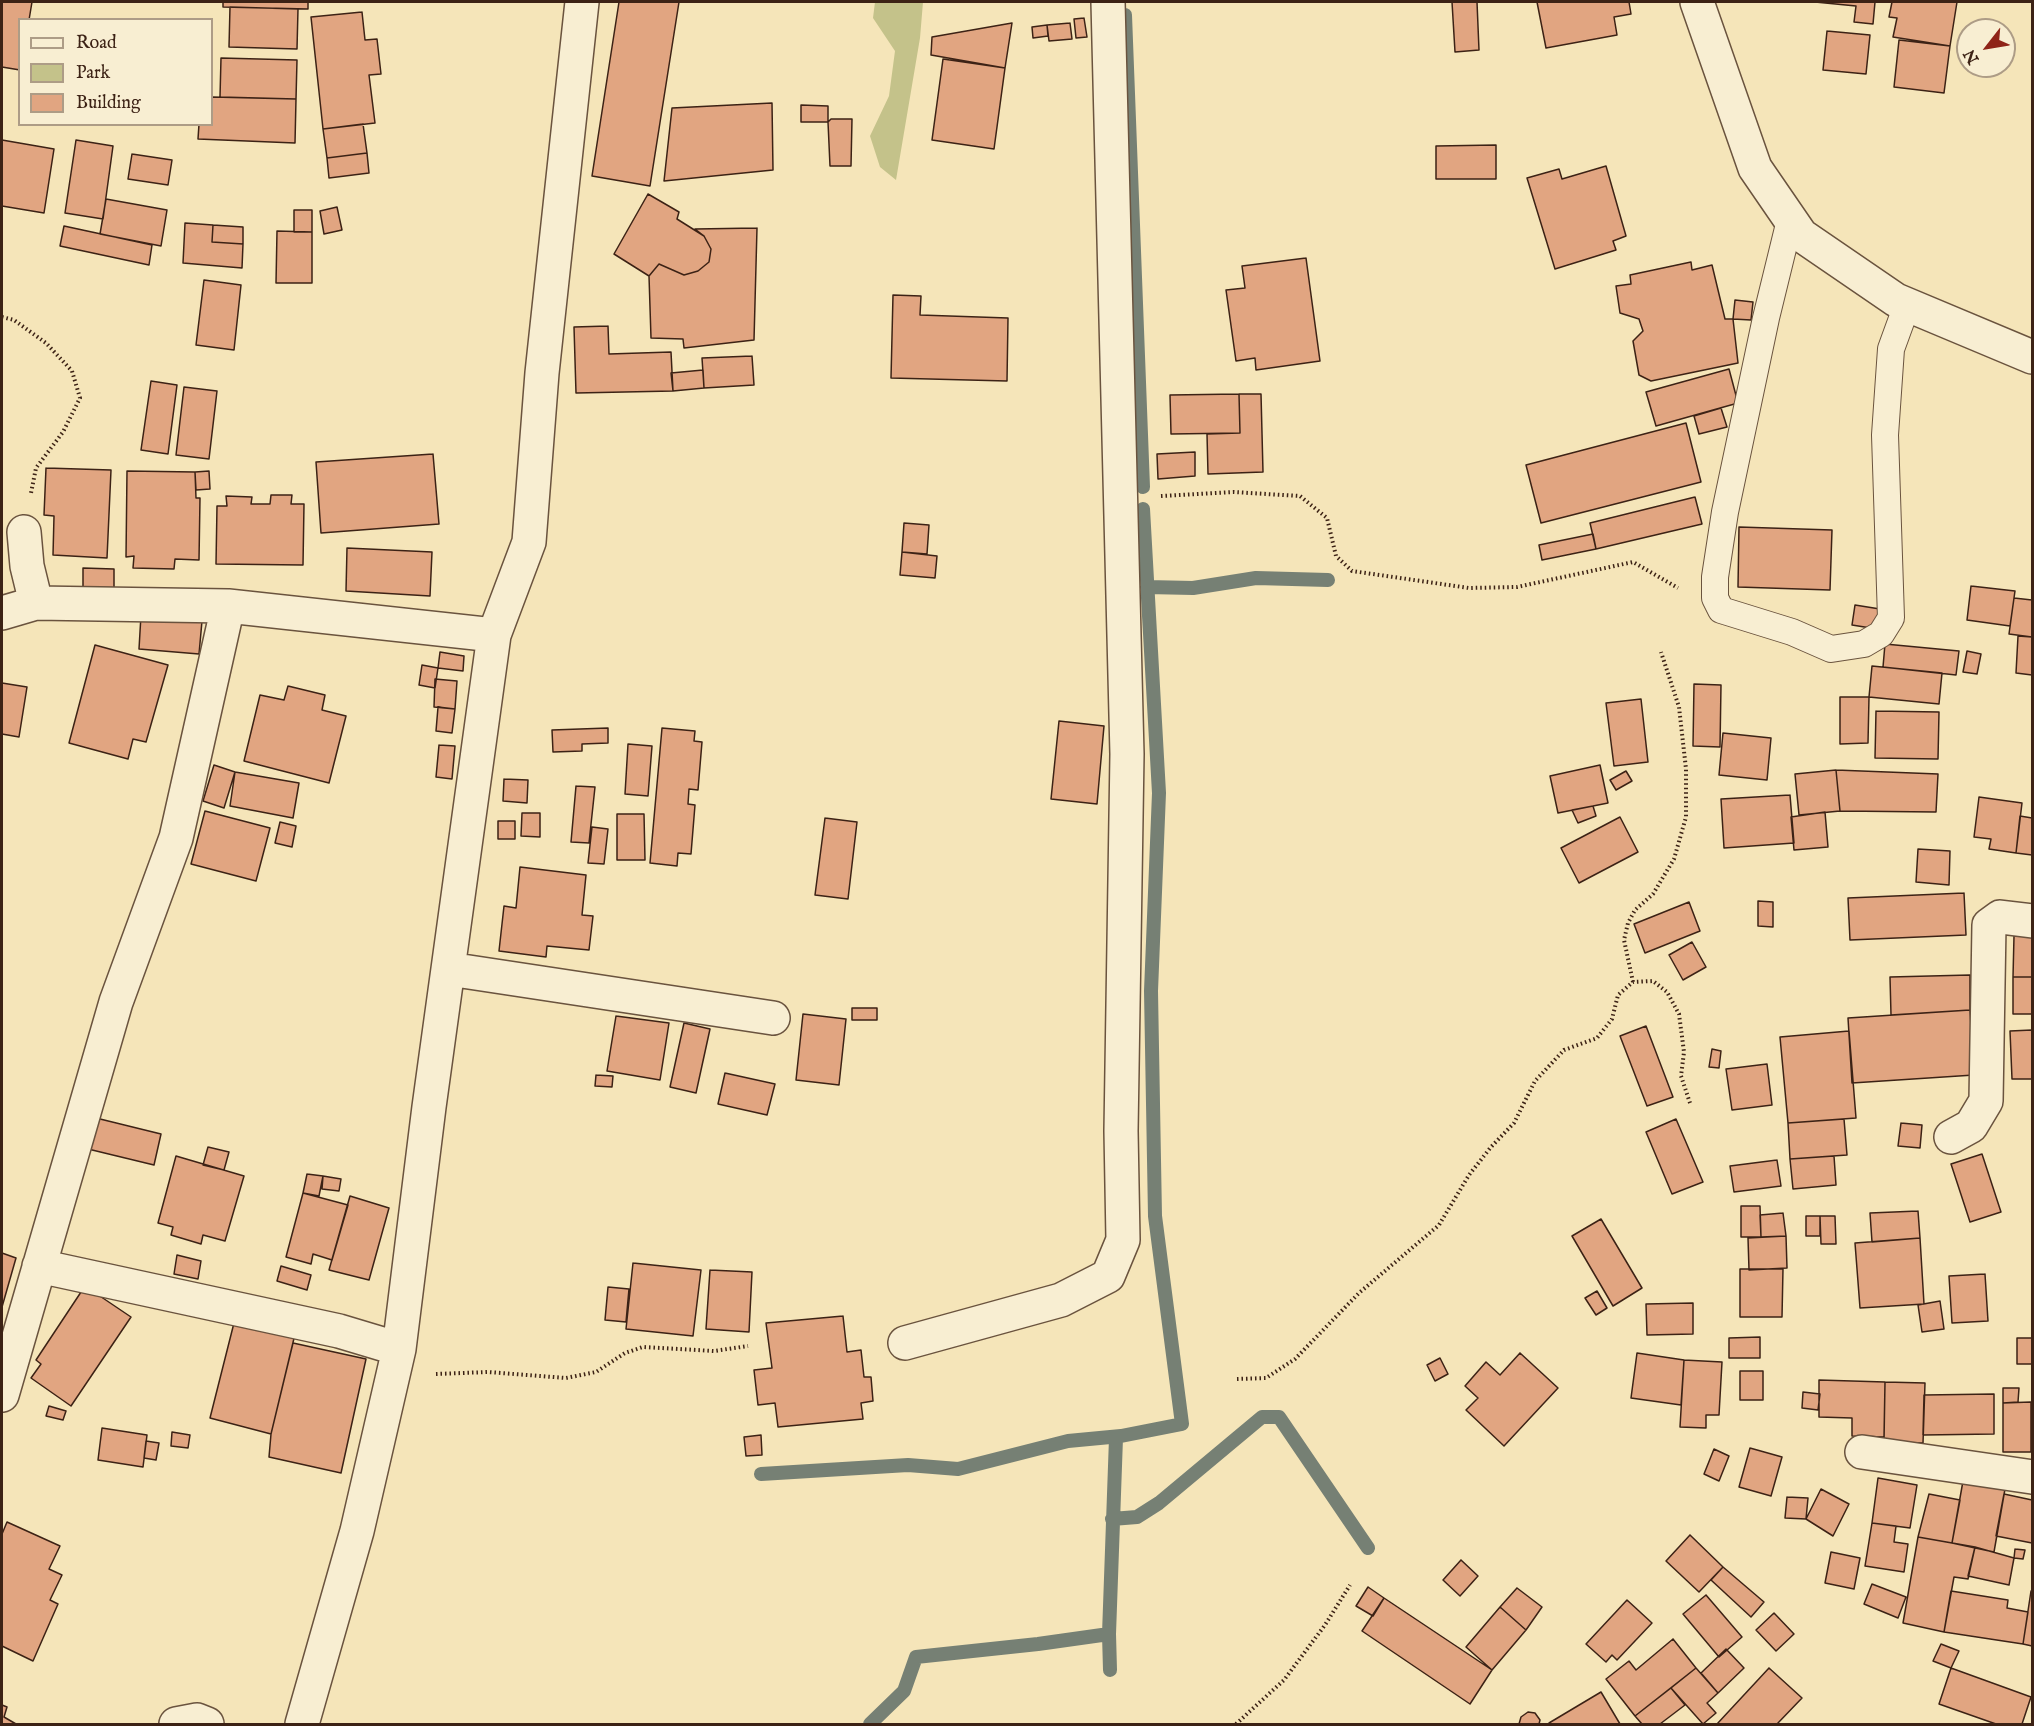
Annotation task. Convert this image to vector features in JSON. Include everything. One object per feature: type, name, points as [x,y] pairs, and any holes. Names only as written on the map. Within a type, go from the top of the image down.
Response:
[{"type":"street","points":[[302,1725],[357,1532],[399,1349],[429,1107],[494,635],[529,542],[543,361],[582,2]]},
{"type":"street","points":[[905,1343],[1061,1300],[1108,1276],[1123,1240],[1121,1131],[1127,754],[1108,2]]},
{"type":"street","points":[[1697,2],[1755,168],[1801,235],[1907,305],[2032,357]]},
{"type":"street","points":[[24,532],[14,563],[36,603]]},
{"type":"street","points":[[2,613],[36,603],[228,606],[494,635]]},
{"type":"street","points":[[2,1395],[116,1002],[176,838],[228,606]]},
{"type":"street","points":[[1951,1137],[1971,1126],[1986,1101],[1989,925],[2000,917],[2032,921]]},
{"type":"street","points":[[449,969],[773,1018]]},
{"type":"street","points":[[39,1266],[339,1331],[399,1349]]},
{"type":"street","points":[[1862,1452],[2032,1477]]},
{"type":"street","points":[[176,1725],[197,1720],[207,1725]]},
{"type":"lane","points":[[1790,220],[1725,512],[1715,577],[1715,598],[1720,610],[1792,632],[1831,649],[1863,644],[1881,634],[1891,618],[1885,435],[1891,349],[1907,305]]},
{"type":"path","points":[[2,317],[14,320],[46,344],[72,371],[80,398],[63,432],[36,468],[24,532]]},
{"type":"path","points":[[1121,498],[1233,492],[1300,496],[1327,518],[1336,556],[1352,571],[1469,588],[1517,587],[1633,562],[1695,598],[1715,598]]},
{"type":"path","points":[[1633,982],[1624,940],[1628,923],[1635,910],[1653,894],[1674,858],[1686,817],[1686,769],[1679,707],[1661,651]]},
{"type":"path","points":[[1237,1379],[1266,1378],[1295,1359],[1359,1293],[1439,1225],[1469,1175],[1514,1123],[1535,1081],[1564,1050],[1597,1038],[1612,1019],[1618,995],[1633,982],[1653,981],[1667,992],[1679,1014],[1684,1052],[1681,1076],[1690,1102]]},
{"type":"path","points":[[386,1406],[439,1372],[488,1372],[566,1378],[596,1372],[625,1353],[644,1347],[714,1351],[748,1346]]},
{"type":"path","points":[[1236,1725],[1284,1680],[1325,1625],[1350,1585]]},
{"type":"green space","points":[[875,2],[923,2],[920,38],[896,180],[880,167],[870,136],[889,96],[895,51],[873,18]]},
{"type":"building","points":[[2,2],[32,2],[29,18],[18,18],[18,70],[2,67]]},
{"type":"building","points":[[223,2],[308,2],[308,9],[223,7]]},
{"type":"building","points":[[619,2],[679,2],[650,186],[592,176]]},
{"type":"building","points":[[1452,2],[1477,2],[1479,50],[1455,52]]},
{"type":"building","points":[[1537,2],[1629,2],[1631,14],[1614,17],[1617,35],[1546,48]]},
{"type":"building","points":[[1815,2],[1875,2],[1873,24],[1854,22],[1856,6]]},
{"type":"building","points":[[1892,2],[1957,2],[1950,46],[1893,37],[1897,18],[1889,17]]},
{"type":"building","points":[[230,7],[298,9],[297,49],[229,47]]},
{"type":"building","points":[[362,12],[365,40],[377,39],[381,74],[369,75],[375,123],[323,129],[311,17]]},
{"type":"building","points":[[1084,18],[1087,37],[1076,38],[1074,19]]},
{"type":"building","points":[[1012,23],[1005,68],[931,55],[932,37]]},
{"type":"building","points":[[1070,23],[1072,39],[1049,41],[1047,25]]},
{"type":"building","points":[[1047,25],[1048,36],[1033,38],[1032,27]]},
{"type":"building","points":[[1827,31],[1870,35],[1866,74],[1823,70]]},
{"type":"building","points":[[1899,40],[1950,46],[1944,93],[1894,87]]},
{"type":"building","points":[[221,58],[297,60],[296,99],[220,97]]},
{"type":"building","points":[[943,59],[1005,68],[994,149],[932,140]]},
{"type":"building","points":[[213,97],[296,99],[295,143],[198,139],[199,126],[213,126]]},
{"type":"building","points":[[772,103],[773,170],[664,181],[672,108]]},
{"type":"building","points":[[801,105],[828,106],[828,122],[801,122]]},
{"type":"building","points":[[831,119],[852,119],[851,166],[830,166],[828,122]]},
{"type":"building","points":[[363,124],[367,153],[327,158],[323,129]]},
{"type":"building","points":[[2,140],[54,149],[44,213],[2,206]]},
{"type":"building","points":[[76,140],[113,146],[103,219],[65,213]]},
{"type":"building","points":[[1496,145],[1496,179],[1436,179],[1436,146]]},
{"type":"building","points":[[367,153],[369,173],[329,178],[327,158]]},
{"type":"building","points":[[132,154],[172,160],[168,185],[128,179]]},
{"type":"building","points":[[1606,166],[1626,236],[1613,241],[1616,250],[1555,269],[1527,178],[1559,169],[1562,179]]},
{"type":"building","points":[[648,194],[679,212],[677,219],[704,236],[711,249],[709,262],[698,271],[684,275],[659,264],[649,276],[614,254]]},
{"type":"building","points":[[106,199],[167,210],[161,246],[100,234]]},
{"type":"building","points":[[337,207],[342,230],[324,234],[320,211]]},
{"type":"building","points":[[294,210],[312,210],[312,232],[294,232]]},
{"type":"building","points":[[185,223],[213,225],[212,242],[243,244],[242,268],[183,263]]},
{"type":"building","points":[[213,225],[243,227],[243,244],[212,242]]},
{"type":"building","points":[[64,226],[152,245],[149,265],[60,246]]},
{"type":"building","points":[[757,228],[754,340],[684,348],[683,339],[651,338],[649,276],[659,264],[684,275],[698,271],[709,262],[711,249],[704,236],[695,229]]},
{"type":"building","points":[[277,231],[312,232],[312,283],[276,283]]},
{"type":"building","points":[[1306,258],[1320,361],[1256,370],[1255,358],[1236,361],[1226,290],[1245,288],[1242,266]]},
{"type":"building","points":[[1691,262],[1692,270],[1712,265],[1725,319],[1733,319],[1738,363],[1651,381],[1639,375],[1633,341],[1643,331],[1639,319],[1620,313],[1616,286],[1631,284],[1630,275]]},
{"type":"building","points":[[204,280],[241,285],[234,350],[196,345]]},
{"type":"building","points":[[893,295],[921,296],[920,315],[1008,318],[1007,381],[891,378]]},
{"type":"building","points":[[1735,300],[1753,302],[1751,320],[1733,319]]},
{"type":"building","points":[[608,326],[609,354],[671,352],[673,391],[576,393],[574,327]]},
{"type":"building","points":[[752,356],[754,385],[704,388],[702,358]]},
{"type":"building","points":[[1729,369],[1738,403],[1656,426],[1646,392]]},
{"type":"building","points":[[703,370],[704,388],[673,391],[671,373]]},
{"type":"building","points":[[151,381],[177,385],[168,454],[141,450]]},
{"type":"building","points":[[184,387],[217,391],[209,459],[176,455]]},
{"type":"building","points":[[1239,394],[1261,394],[1263,472],[1208,474],[1207,434],[1240,433]]},
{"type":"building","points":[[1239,394],[1240,433],[1171,434],[1170,395]]},
{"type":"building","points":[[1721,408],[1727,427],[1699,434],[1694,416]]},
{"type":"building","points":[[1686,423],[1701,482],[1541,523],[1526,465]]},
{"type":"building","points":[[1195,452],[1195,476],[1158,479],[1157,454]]},
{"type":"building","points":[[433,454],[439,524],[321,533],[316,462]]},
{"type":"building","points":[[46,468],[111,470],[107,558],[53,555],[54,516],[44,515]]},
{"type":"building","points":[[127,471],[195,472],[196,498],[200,498],[199,560],[175,559],[174,569],[133,568],[134,556],[126,557]]},
{"type":"building","points":[[209,471],[210,489],[196,490],[195,472]]},
{"type":"building","points":[[271,495],[292,495],[291,504],[304,504],[303,565],[216,564],[217,506],[227,506],[226,496],[252,497],[251,504],[270,504]]},
{"type":"building","points":[[1695,497],[1702,524],[1596,549],[1590,523]]},
{"type":"building","points":[[904,523],[929,525],[927,554],[902,552]]},
{"type":"building","points":[[1739,527],[1832,530],[1830,590],[1738,587]]},
{"type":"building","points":[[1593,534],[1596,549],[1542,560],[1539,545]]},
{"type":"building","points":[[347,548],[432,552],[430,596],[346,591]]},
{"type":"building","points":[[902,552],[937,556],[935,578],[900,575]]},
{"type":"building","points":[[83,568],[114,569],[114,588],[83,589]]},
{"type":"building","points":[[1971,586],[2015,591],[2010,626],[1967,620]]},
{"type":"building","points":[[2014,598],[2032,600],[2032,637],[2009,634]]},
{"type":"building","points":[[1855,605],[1880,609],[1877,629],[1852,625]]},
{"type":"building","points":[[141,615],[202,621],[199,654],[139,649]]},
{"type":"building","points":[[2018,636],[2032,637],[2032,675],[2016,673]]},
{"type":"building","points":[[1885,644],[1959,651],[1956,675],[1883,667]]},
{"type":"building","points":[[95,645],[168,665],[146,742],[133,739],[128,759],[69,743]]},
{"type":"building","points":[[1967,651],[1981,654],[1977,674],[1963,672]]},
{"type":"building","points":[[440,652],[464,656],[463,671],[438,668]]},
{"type":"building","points":[[422,665],[438,668],[435,688],[419,685]]},
{"type":"building","points":[[1872,666],[1942,673],[1939,704],[1869,697]]},
{"type":"building","points":[[435,679],[457,681],[455,709],[434,707]]},
{"type":"building","points":[[2,683],[27,687],[19,737],[2,734]]},
{"type":"building","points":[[1694,684],[1721,685],[1720,747],[1693,746]]},
{"type":"building","points":[[288,686],[325,695],[322,710],[346,716],[329,783],[244,761],[260,695],[284,700]]},
{"type":"building","points":[[1840,697],[1869,697],[1868,743],[1840,744]]},
{"type":"building","points":[[1641,699],[1648,762],[1614,766],[1606,703]]},
{"type":"building","points":[[438,707],[455,709],[452,733],[436,731]]},
{"type":"building","points":[[1876,711],[1939,712],[1938,759],[1875,758]]},
{"type":"building","points":[[1059,721],[1104,726],[1097,804],[1051,799]]},
{"type":"building","points":[[608,728],[608,743],[582,744],[582,751],[553,752],[552,730]]},
{"type":"building","points":[[662,728],[695,731],[694,741],[702,742],[698,790],[689,789],[688,804],[695,805],[691,854],[678,853],[677,866],[650,863]]},
{"type":"building","points":[[1723,733],[1771,738],[1767,780],[1719,775]]},
{"type":"building","points":[[628,744],[652,746],[648,796],[625,794]]},
{"type":"building","points":[[439,745],[455,746],[452,779],[436,777]]},
{"type":"building","points":[[214,765],[235,772],[224,808],[203,801]]},
{"type":"building","points":[[1600,765],[1608,803],[1558,813],[1550,776]]},
{"type":"building","points":[[1836,770],[1938,774],[1936,812],[1840,811]]},
{"type":"building","points":[[1836,770],[1840,811],[1799,815],[1795,774]]},
{"type":"building","points":[[1626,771],[1632,781],[1616,790],[1610,780]]},
{"type":"building","points":[[235,772],[299,783],[293,818],[230,806]]},
{"type":"building","points":[[504,779],[528,780],[527,803],[503,801]]},
{"type":"building","points":[[576,786],[595,787],[589,843],[571,842]]},
{"type":"building","points":[[1790,795],[1794,843],[1724,848],[1721,799]]},
{"type":"building","points":[[1979,797],[2022,803],[2016,853],[1989,849],[1991,839],[1974,837]]},
{"type":"building","points":[[1593,806],[1596,816],[1578,823],[1572,810]]},
{"type":"building","points":[[205,811],[270,828],[256,881],[191,864]]},
{"type":"building","points":[[1825,812],[1828,847],[1794,850],[1791,817]]},
{"type":"building","points":[[522,813],[540,813],[540,837],[521,836]]},
{"type":"building","points":[[617,814],[644,814],[645,860],[617,860]]},
{"type":"building","points":[[2020,816],[2032,818],[2032,855],[2016,853]]},
{"type":"building","points":[[1620,817],[1638,852],[1579,883],[1561,848]]},
{"type":"building","points":[[825,818],[857,822],[848,899],[815,895]]},
{"type":"building","points":[[498,821],[515,821],[515,839],[498,839]]},
{"type":"building","points":[[280,822],[296,826],[292,847],[275,843]]},
{"type":"building","points":[[592,827],[608,829],[604,864],[588,863]]},
{"type":"building","points":[[1918,849],[1950,851],[1949,885],[1916,882]]},
{"type":"building","points":[[520,867],[586,875],[582,915],[593,916],[589,950],[547,946],[546,957],[499,951],[504,906],[516,908]]},
{"type":"building","points":[[1964,893],[1966,935],[1850,940],[1848,898]]},
{"type":"building","points":[[1758,901],[1773,902],[1773,927],[1758,926]]},
{"type":"building","points":[[1689,902],[1700,931],[1645,953],[1634,924]]},
{"type":"building","points":[[2032,935],[2032,977],[2013,977],[2014,936]]},
{"type":"building","points":[[1692,942],[1706,967],[1683,980],[1669,955]]},
{"type":"building","points":[[1970,975],[1970,1010],[1891,1015],[1890,977]]},
{"type":"building","points":[[2013,977],[2032,977],[2032,1014],[2013,1014]]},
{"type":"building","points":[[852,1008],[877,1008],[877,1020],[852,1020]]},
{"type":"building","points":[[1970,1010],[1974,1075],[1852,1083],[1848,1018]]},
{"type":"building","points":[[803,1014],[846,1019],[839,1085],[796,1080]]},
{"type":"building","points":[[616,1016],[669,1023],[660,1080],[607,1071]]},
{"type":"building","points":[[684,1023],[710,1029],[696,1093],[670,1087]]},
{"type":"building","points":[[1646,1026],[1673,1097],[1647,1106],[1620,1036]]},
{"type":"building","points":[[2032,1030],[2032,1079],[2012,1079],[2010,1031]]},
{"type":"building","points":[[1849,1031],[1856,1118],[1788,1123],[1780,1037]]},
{"type":"building","points":[[1712,1049],[1721,1051],[1719,1068],[1709,1067]]},
{"type":"building","points":[[1767,1064],[1772,1105],[1732,1110],[1726,1069]]},
{"type":"building","points":[[725,1073],[775,1084],[767,1115],[718,1104]]},
{"type":"building","points":[[596,1075],[613,1076],[612,1087],[595,1086]]},
{"type":"building","points":[[96,1118],[161,1134],[154,1165],[88,1149]]},
{"type":"building","points":[[1676,1119],[1703,1182],[1672,1194],[1646,1132]]},
{"type":"building","points":[[1844,1119],[1847,1155],[1790,1159],[1788,1123]]},
{"type":"building","points":[[1901,1123],[1922,1125],[1920,1148],[1898,1146]]},
{"type":"building","points":[[208,1147],[229,1152],[224,1170],[203,1165]]},
{"type":"building","points":[[1982,1154],[2001,1212],[1970,1222],[1951,1164]]},
{"type":"building","points":[[176,1156],[244,1176],[225,1241],[203,1235],[201,1244],[171,1235],[173,1227],[158,1223]]},
{"type":"building","points":[[1834,1156],[1836,1185],[1793,1189],[1790,1159]]},
{"type":"building","points":[[1777,1160],[1781,1186],[1734,1192],[1730,1166]]},
{"type":"building","points":[[307,1174],[323,1176],[319,1196],[303,1193]]},
{"type":"building","points":[[323,1176],[341,1179],[339,1191],[322,1189]]},
{"type":"building","points":[[303,1193],[348,1205],[332,1260],[313,1254],[311,1264],[286,1257]]},
{"type":"building","points":[[350,1196],[389,1208],[369,1280],[329,1270]]},
{"type":"building","points":[[1741,1206],[1760,1206],[1761,1237],[1741,1237]]},
{"type":"building","points":[[1918,1211],[1920,1238],[1872,1242],[1870,1213]]},
{"type":"building","points":[[1783,1213],[1786,1236],[1761,1237],[1760,1215]]},
{"type":"building","points":[[1806,1216],[1820,1216],[1820,1236],[1806,1236]]},
{"type":"building","points":[[1820,1216],[1835,1216],[1836,1244],[1821,1244]]},
{"type":"building","points":[[1601,1219],[1642,1288],[1613,1306],[1572,1236]]},
{"type":"building","points":[[1786,1236],[1787,1268],[1749,1270],[1748,1238]]},
{"type":"building","points":[[1920,1238],[1924,1304],[1860,1308],[1855,1243]]},
{"type":"building","points":[[2,1253],[16,1258],[2,1307]]},
{"type":"building","points":[[177,1255],[201,1261],[198,1279],[174,1274]]},
{"type":"building","points":[[633,1263],[701,1270],[693,1336],[626,1329]]},
{"type":"building","points":[[281,1266],[311,1275],[307,1290],[277,1281]]},
{"type":"building","points":[[1740,1269],[1783,1269],[1782,1317],[1740,1317]]},
{"type":"building","points":[[710,1270],[752,1272],[749,1332],[706,1329]]},
{"type":"building","points":[[1985,1274],[1988,1321],[1952,1323],[1949,1276]]},
{"type":"building","points":[[85,1286],[131,1317],[71,1406],[31,1378],[41,1364],[36,1360]]},
{"type":"building","points":[[608,1287],[629,1289],[626,1322],[605,1320]]},
{"type":"building","points":[[1597,1291],[1607,1308],[1596,1315],[1585,1298]]},
{"type":"building","points":[[1940,1301],[1944,1329],[1922,1332],[1918,1305]]},
{"type":"building","points":[[1693,1303],[1693,1334],[1647,1335],[1646,1304]]},
{"type":"building","points":[[236,1315],[296,1330],[271,1434],[210,1418]]},
{"type":"building","points":[[843,1316],[847,1352],[861,1350],[864,1377],[871,1377],[873,1401],[861,1403],[863,1419],[778,1427],[775,1403],[758,1405],[754,1370],[772,1368],[766,1323]]},
{"type":"building","points":[[1760,1337],[1760,1358],[1729,1358],[1729,1338]]},
{"type":"building","points":[[2017,1338],[2032,1338],[2032,1364],[2017,1364]]},
{"type":"building","points":[[293,1343],[366,1359],[341,1473],[269,1457],[271,1434]]},
{"type":"building","points":[[1520,1353],[1558,1388],[1504,1446],[1466,1410],[1478,1398],[1465,1386],[1486,1362],[1500,1375]]},
{"type":"building","points":[[1637,1353],[1684,1360],[1681,1405],[1631,1398]]},
{"type":"building","points":[[1440,1358],[1448,1374],[1435,1381],[1427,1365]]},
{"type":"building","points":[[1684,1360],[1722,1362],[1719,1415],[1706,1415],[1706,1428],[1680,1427]]},
{"type":"building","points":[[1740,1371],[1763,1371],[1763,1400],[1740,1400]]},
{"type":"building","points":[[1819,1380],[1885,1382],[1884,1437],[1852,1436],[1852,1418],[1819,1417]]},
{"type":"building","points":[[1885,1382],[1925,1383],[1923,1443],[1884,1442]]},
{"type":"building","points":[[2003,1388],[2019,1388],[2018,1402],[2003,1403]]},
{"type":"building","points":[[1803,1392],[1820,1394],[1818,1410],[1802,1408]]},
{"type":"building","points":[[1994,1394],[1994,1434],[1923,1435],[1924,1395]]},
{"type":"building","points":[[2031,1402],[2031,1452],[2003,1452],[2003,1403]]},
{"type":"building","points":[[49,1406],[66,1411],[63,1420],[46,1416]]},
{"type":"building","points":[[102,1428],[147,1435],[143,1467],[98,1460]]},
{"type":"building","points":[[172,1432],[190,1435],[188,1448],[171,1446]]},
{"type":"building","points":[[761,1435],[762,1455],[746,1456],[744,1437]]},
{"type":"building","points":[[146,1441],[159,1443],[156,1460],[144,1458]]},
{"type":"building","points":[[1750,1448],[1782,1457],[1771,1496],[1739,1487]]},
{"type":"building","points":[[1714,1449],[1729,1456],[1719,1481],[1704,1474]]},
{"type":"building","points":[[1878,1478],[1917,1485],[1910,1528],[1872,1523]]},
{"type":"building","points":[[1963,1481],[2005,1489],[1994,1552],[1952,1543]]},
{"type":"building","points":[[1821,1489],[1849,1504],[1833,1536],[1806,1519]]},
{"type":"building","points":[[1929,1494],[1960,1500],[1952,1543],[1918,1537]]},
{"type":"building","points":[[2004,1494],[2032,1500],[2032,1543],[1996,1536]]},
{"type":"building","points":[[1787,1497],[1808,1498],[1806,1519],[1785,1518]]},
{"type":"building","points":[[7,1522],[60,1546],[49,1569],[62,1575],[50,1600],[58,1604],[33,1661],[2,1646],[2,1534]]},
{"type":"building","points":[[1872,1523],[1896,1526],[1894,1542],[1908,1544],[1904,1572],[1865,1566]]},
{"type":"building","points":[[1690,1535],[1723,1567],[1699,1592],[1666,1561]]},
{"type":"building","points":[[1918,1537],[1975,1547],[1968,1579],[1954,1577],[1944,1632],[1903,1623]]},
{"type":"building","points":[[1975,1547],[2014,1558],[2009,1585],[1968,1576]]},
{"type":"building","points":[[2015,1549],[2025,1550],[2023,1559],[2014,1558]]},
{"type":"building","points":[[1831,1552],[1860,1558],[1854,1589],[1825,1583]]},
{"type":"building","points":[[1461,1560],[1478,1576],[1460,1596],[1443,1580]]},
{"type":"building","points":[[1723,1567],[1764,1602],[1751,1617],[1711,1580]]},
{"type":"building","points":[[1872,1584],[1906,1597],[1898,1618],[1864,1604]]},
{"type":"building","points":[[1368,1587],[1384,1598],[1373,1616],[1356,1606]]},
{"type":"building","points":[[1517,1588],[1542,1607],[1526,1630],[1500,1607]]},
{"type":"building","points":[[1951,1591],[2008,1600],[2007,1608],[2028,1612],[2023,1644],[1944,1632]]},
{"type":"building","points":[[2032,1591],[2032,1646],[2023,1644]]},
{"type":"building","points":[[1706,1595],[1742,1637],[1719,1657],[1683,1614]]},
{"type":"building","points":[[1384,1598],[1492,1670],[1470,1704],[1362,1631]]},
{"type":"building","points":[[1627,1600],[1652,1623],[1617,1660],[1612,1655],[1606,1662],[1586,1644]]},
{"type":"building","points":[[1500,1607],[1526,1630],[1492,1670],[1466,1647]]},
{"type":"building","points":[[1774,1613],[1794,1634],[1776,1651],[1756,1630]]},
{"type":"building","points":[[1673,1639],[1696,1668],[1635,1716],[1606,1679],[1629,1661],[1636,1670]]},
{"type":"building","points":[[1941,1644],[1959,1651],[1951,1668],[1933,1661]]},
{"type":"building","points":[[1726,1649],[1744,1668],[1718,1693],[1701,1673]]},
{"type":"building","points":[[1696,1668],[1718,1693],[1707,1703],[1716,1713],[1703,1724],[1671,1688]]},
{"type":"building","points":[[1769,1668],[1802,1698],[1777,1724],[1717,1724]]},
{"type":"building","points":[[1951,1668],[2031,1697],[2022,1724],[1996,1724],[1939,1704]]},
{"type":"building","points":[[1671,1688],[1685,1705],[1660,1724],[1642,1724],[1635,1716]]},
{"type":"building","points":[[1601,1692],[1620,1724],[1549,1723]]},
{"type":"building","points":[[2,1705],[7,1707],[4,1717],[16,1724],[2,1724]]},
{"type":"building","points":[[1528,1712],[1535,1713],[1540,1720],[1539,1724],[1519,1724],[1521,1717]]},
{"type":"waterway","points":[[1125,15],[1143,487]]},
{"type":"waterway","points":[[761,1474],[908,1465],[958,1469],[1068,1441],[1121,1436],[1182,1424],[1155,1216],[1151,991],[1159,793],[1143,509]]},
{"type":"waterway","points":[[1147,587],[1193,588],[1256,578],[1328,580]]},
{"type":"waterway","points":[[1112,1519],[1137,1517],[1159,1503],[1262,1417],[1279,1417],[1368,1548]]},
{"type":"waterway","points":[[1110,1670],[1109,1634],[1116,1438]]},
{"type":"waterway","points":[[870,1724],[904,1691],[916,1657],[1109,1634]]}]
